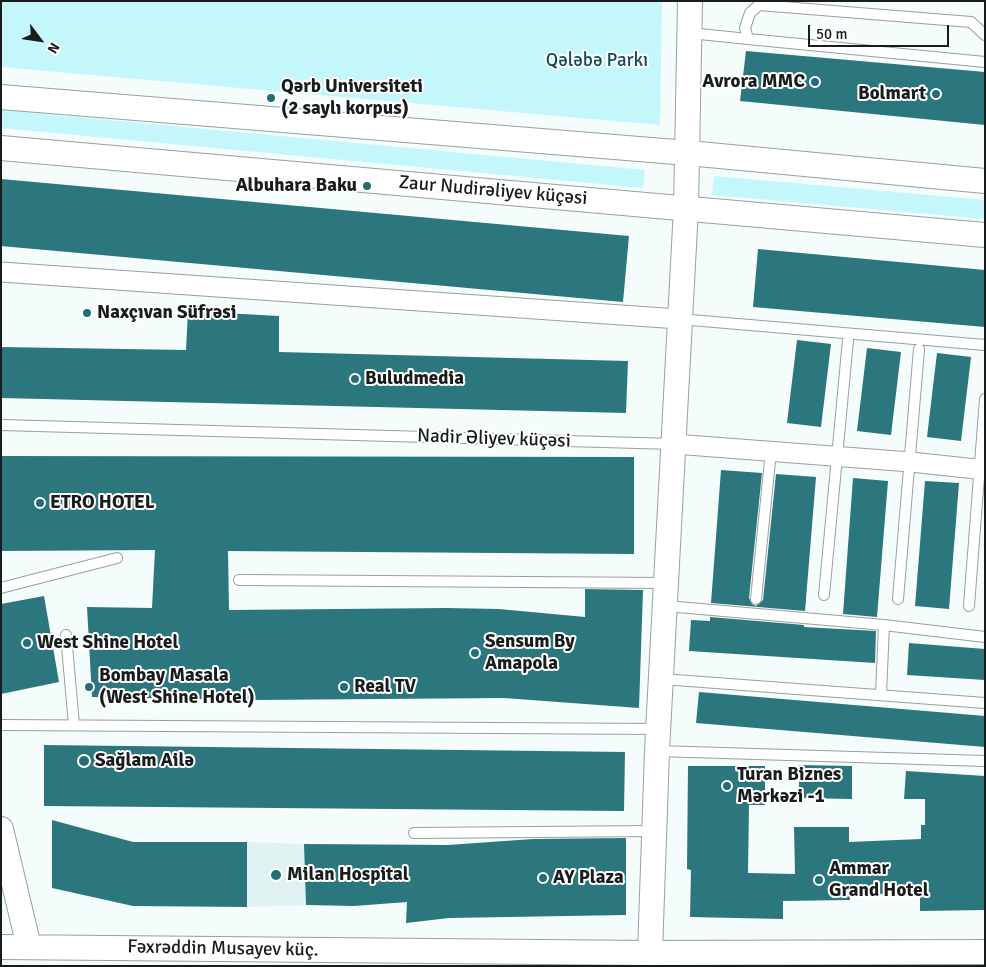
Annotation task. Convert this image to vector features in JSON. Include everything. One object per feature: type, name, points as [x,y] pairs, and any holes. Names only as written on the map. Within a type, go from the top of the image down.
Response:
[{"type":"street","points":[[650,953],[658,740],[686,208],[690,1]]},
{"type":"street","points":[[1,97],[688,153],[985,181]]},
{"type":"street","name":"Zaur Nudirəliyev küçəsi","points":[[1,148],[985,236]]},
{"type":"street","points":[[1,272],[679,319]]},
{"type":"street","name":"Nadir Əliyev küçəsi","points":[[674,444],[910,462],[982,470]]},
{"type":"street","points":[[1,829],[29,948]]},
{"type":"street","name":"Fəxrəddin Musayev küç.","points":[[1,947],[650,953],[985,952]]},
{"type":"lane","points":[[748,39],[745,33],[747,20],[754,7],[759,5],[972,22],[985,35]]},
{"type":"lane","points":[[690,33],[985,62]]},
{"type":"lane","points":[[679,319],[985,345]]},
{"type":"lane","points":[[824,596],[848,340]]},
{"type":"lane","points":[[898,599],[919,349]]},
{"type":"lane","points":[[969,606],[982,470],[985,399]]},
{"type":"lane","name":"Nadir Əliyev küçəsi","points":[[1,425],[674,444]]},
{"type":"lane","points":[[756,599],[771,451]]},
{"type":"lane","points":[[1,588],[117,558]]},
{"type":"lane","points":[[240,580],[666,595],[985,637]]},
{"type":"lane","points":[[881,694],[884,625]]},
{"type":"lane","points":[[66,635],[74,725]]},
{"type":"lane","points":[[662,679],[985,703]]},
{"type":"lane","points":[[1,725],[74,725],[658,740],[985,761]]},
{"type":"lane","points":[[414,833],[654,831]]},
{"type":"shaded area","name":"Milan Hospital","points":[[247,842],[304,844],[306,905],[247,907]]},
{"type":"green space","name":"Qələbə Parkı","points":[[1,1],[662,1],[660,125],[1,67]]},
{"type":"green space","points":[[1,110],[645,170],[643,188],[1,128]]},
{"type":"green space","points":[[714,176],[985,200],[985,219],[712,195]]},
{"type":"building","points":[[746,51],[985,72],[985,125],[740,101]]},
{"type":"building","points":[[1,179],[629,236],[623,302],[1,246]]},
{"type":"building","points":[[758,249],[985,270],[985,327],[753,307]]},
{"type":"building","points":[[188,311],[279,316],[279,352],[628,361],[626,413],[1,398],[1,347],[186,350]]},
{"type":"building","points":[[797,340],[831,344],[821,427],[787,423]]},
{"type":"building","points":[[867,348],[901,352],[891,435],[857,431]]},
{"type":"building","points":[[937,353],[971,357],[961,441],[927,437]]},
{"type":"building","points":[[1,456],[634,457],[634,554],[228,551],[229,610],[499,609],[585,617],[585,589],[643,590],[639,708],[504,698],[253,700],[92,697],[87,607],[152,608],[155,550],[1,551]]},
{"type":"building","points":[[721,470],[762,473],[749,598],[752,604],[756,606],[763,600],[776,474],[816,477],[805,611],[711,603]]},
{"type":"building","points":[[853,478],[888,481],[877,617],[843,614]]},
{"type":"building","points":[[925,481],[959,483],[949,609],[915,606]]},
{"type":"building","name":"West Shine Hotel","points":[[44,596],[59,682],[1,694],[1,604]]},
{"type":"building","points":[[710,617],[804,625],[804,627],[876,631],[875,663],[689,651],[691,620],[710,621]]},
{"type":"building","points":[[909,643],[985,649],[985,680],[907,675]]},
{"type":"building","points":[[699,692],[985,716],[985,747],[696,723]]},
{"type":"building","points":[[44,745],[625,752],[624,811],[44,806]]},
{"type":"building","points":[[799,765],[852,766],[852,799],[799,798]]},
{"type":"building","points":[[688,766],[765,766],[765,805],[749,805],[748,873],[795,874],[794,827],[849,827],[849,842],[921,839],[921,825],[925,825],[925,799],[904,799],[906,771],[985,776],[985,910],[920,911],[920,893],[850,895],[850,900],[783,901],[783,919],[690,917],[691,870],[687,869]]},
{"type":"building","points":[[52,820],[133,842],[247,842],[247,907],[133,906],[52,888]]},
{"type":"building","points":[[626,838],[626,915],[449,918],[406,923],[407,902],[354,906],[306,905],[304,844],[448,845],[533,839]]},
{"type":"place","name":"Avrora MMC","points":[[815,82]]},
{"type":"place","name":"Bolmart","points":[[936,94]]},
{"type":"place","name":"Qərb Universiteti (2 saylı korpus)","points":[[271,98]]},
{"type":"place","name":"Albuhara Baku","points":[[367,186]]},
{"type":"place","name":"Naxçıvan Süfrəsi","points":[[87,313]]},
{"type":"place","name":"Buludmedia","points":[[355,379]]},
{"type":"place","name":"ETRO HOTEL","points":[[40,503]]},
{"type":"place","name":"West Shine Hotel","points":[[27,643]]},
{"type":"place","name":"Sensum By Amapola","points":[[475,653]]},
{"type":"place","name":"Bombay Masala (West Shine Hotel)","points":[[89,687]]},
{"type":"place","name":"Real TV","points":[[344,687]]},
{"type":"place","name":"Sağlam Ailə","points":[[84,761]]},
{"type":"place","name":"Turan Biznes Mərkəzi -1","points":[[727,786]]},
{"type":"place","name":"Milan Hospital","points":[[276,875]]},
{"type":"place","name":"AY Plaza","points":[[543,878]]},
{"type":"place","name":"Ammar Grand Hotel","points":[[819,880]]}]
